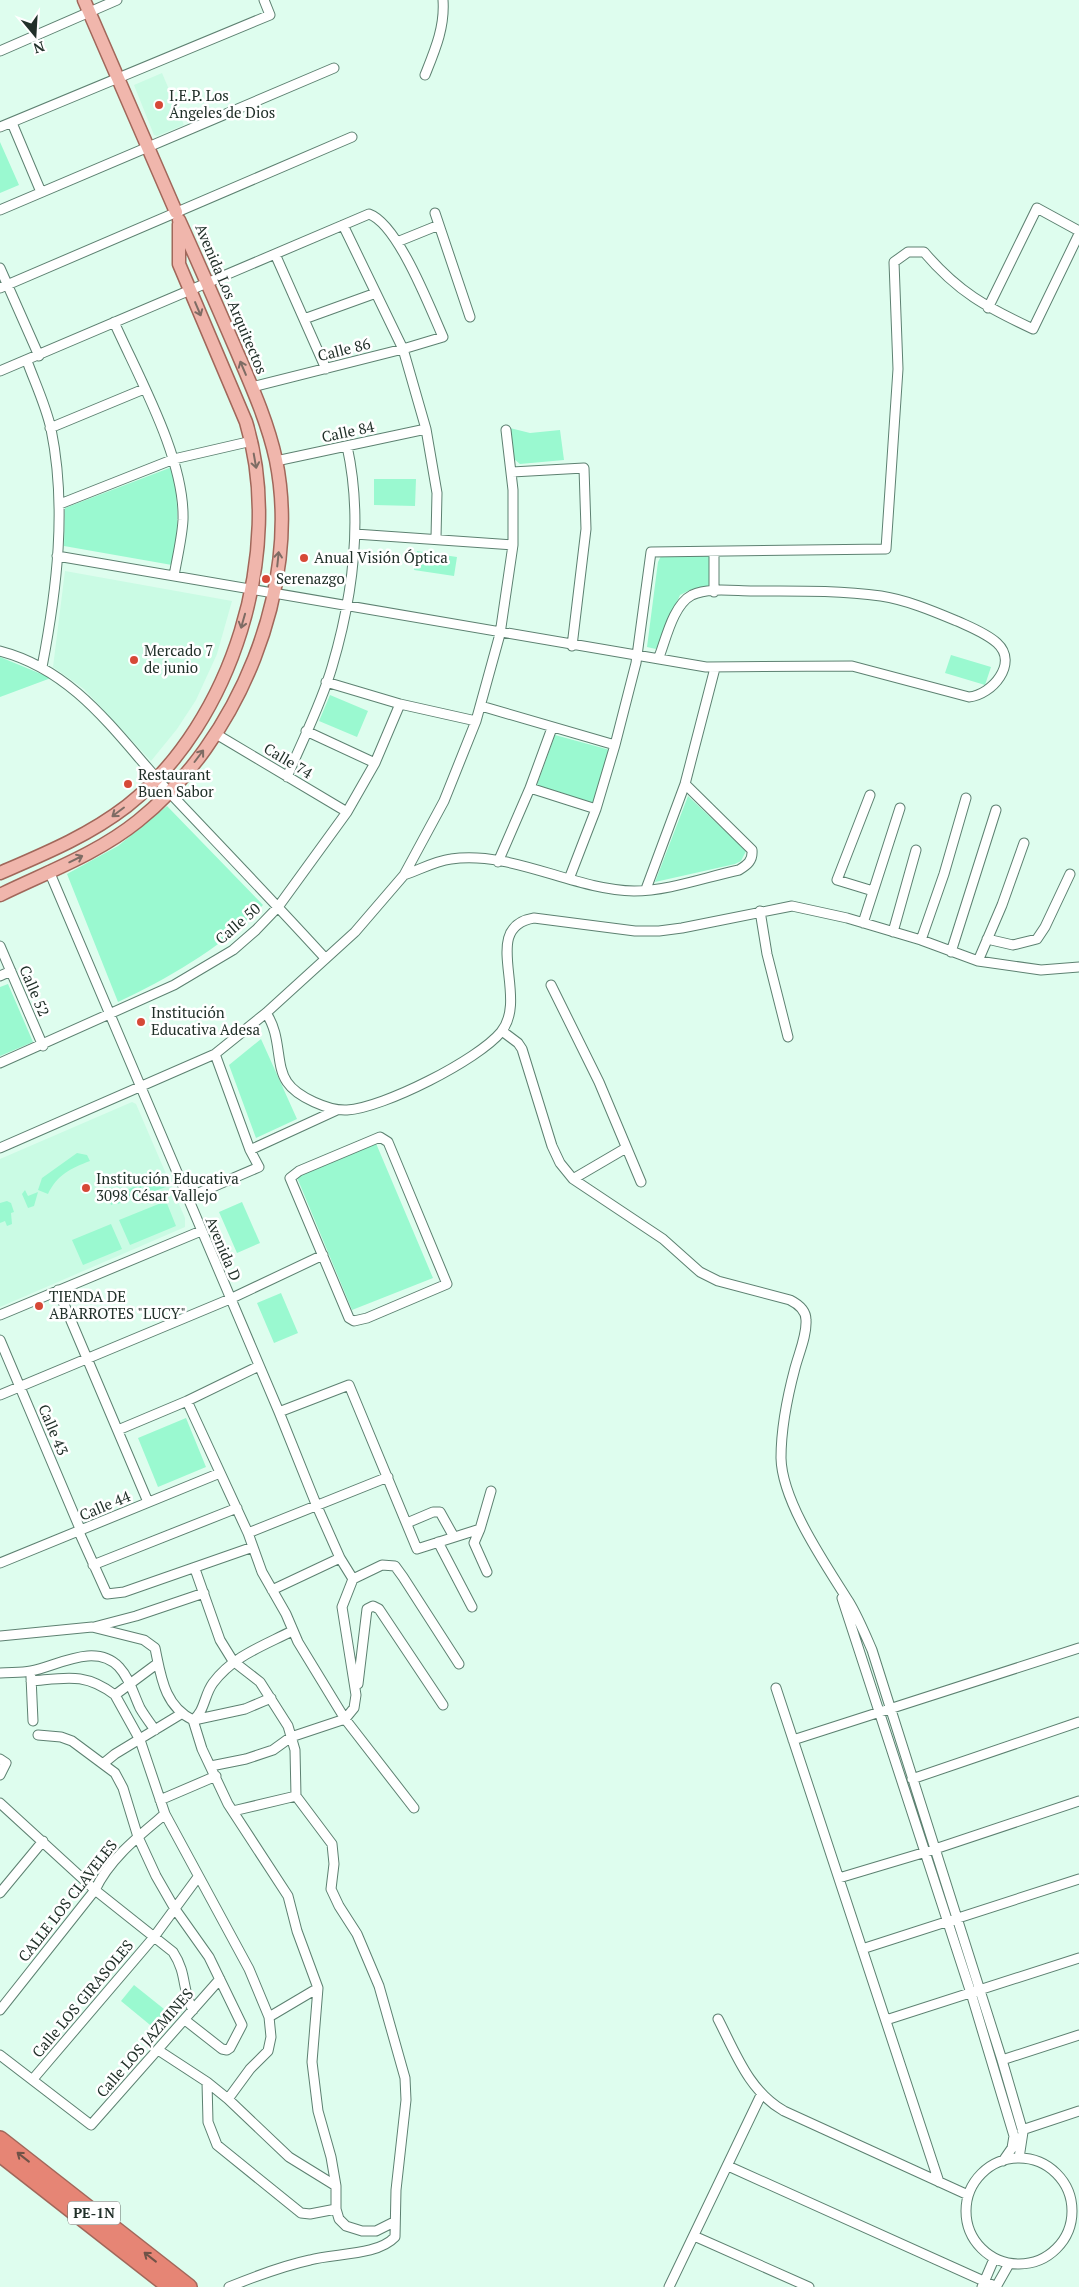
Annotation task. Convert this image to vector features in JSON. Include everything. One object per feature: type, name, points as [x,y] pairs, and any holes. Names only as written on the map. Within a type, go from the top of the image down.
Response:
[{"type":"highway","name":"PE-1N","points":[[0,2139],[189,2287]]},
{"type":"highway","name":"PE-1N","points":[[0,2154],[170,2287]]},
{"type":"main road","name":"Avenida Los Arquitectos","points":[[87,6],[176,212]]},
{"type":"main road","name":"Avenida Los Arquitectos","points":[[0,873],[83,836],[128,805],[157,778],[178,755],[204,716],[226,670],[242,627],[251,590],[260,517],[258,481],[252,441],[179,264],[179,220],[252,387],[268,430],[276,461],[280,505],[280,536],[273,595],[254,659],[234,703],[216,734],[170,792],[119,835],[77,859],[0,894]]},
{"type":"street","points":[[0,51],[87,6],[117,0]]},
{"type":"street","points":[[0,127],[270,15],[264,0]]},
{"type":"street","points":[[426,75],[440,38],[444,12],[443,0]]},
{"type":"street","points":[[0,210],[334,68]]},
{"type":"street","points":[[12,123],[41,192]]},
{"type":"street","points":[[4,286],[352,137]]},
{"type":"street","points":[[569,879],[596,809],[616,745],[638,654],[651,552],[714,553],[886,549],[898,369],[894,262],[908,252],[924,252],[955,286],[988,308],[1033,329],[1079,232],[1037,208],[988,308]]},
{"type":"street","points":[[434,213],[470,317]]},
{"type":"street","points":[[0,371],[369,214],[375,216],[398,242],[439,225]]},
{"type":"street","points":[[343,225],[403,349],[426,429],[437,493],[436,538]]},
{"type":"street","name":"Calle 86","points":[[252,387],[443,337],[398,242]]},
{"type":"street","points":[[275,254],[326,369]]},
{"type":"street","points":[[0,268],[4,286],[39,356]]},
{"type":"street","points":[[304,319],[376,293]]},
{"type":"street","points":[[114,322],[174,459],[180,481],[183,519],[174,576]]},
{"type":"street","points":[[27,361],[50,428],[60,504],[50,627],[42,667]]},
{"type":"street","points":[[50,428],[144,389]]},
{"type":"street","name":"Calle 84","points":[[276,461],[426,429]]},
{"type":"street","points":[[0,1148],[215,1054],[266,1013],[355,932],[404,876],[444,801],[476,721],[500,634],[513,545],[512,472],[506,430]]},
{"type":"street","points":[[60,504],[174,459],[252,441]]},
{"type":"street","points":[[288,777],[326,682],[352,577],[355,493],[347,446]]},
{"type":"street","points":[[512,472],[584,468],[586,529],[572,646]]},
{"type":"street","points":[[355,534],[436,538],[513,545]]},
{"type":"street","points":[[714,553],[714,592]]},
{"type":"street","points":[[57,556],[500,634],[572,646],[659,657],[715,668],[852,666],[969,697],[983,695],[990,690],[1002,674],[1004,660],[1001,648],[980,632],[936,612],[882,596],[824,592],[714,592],[693,595],[684,601],[659,657]]},
{"type":"street","points":[[0,651],[42,667],[68,683],[90,703],[157,778],[326,958]]},
{"type":"street","points":[[646,889],[685,784],[715,668]]},
{"type":"street","points":[[326,682],[400,704],[476,721]]},
{"type":"street","name":"Calle 50","points":[[0,1063],[43,1046],[174,985],[233,950],[256,930],[278,907],[347,812],[375,762],[400,704]]},
{"type":"street","points":[[481,706],[616,745]]},
{"type":"street","points":[[498,862],[530,788],[552,728]]},
{"type":"street","points":[[306,731],[375,762]]},
{"type":"street","name":"Calle 74","points":[[216,734],[347,812]]},
{"type":"street","points":[[404,876],[454,858],[476,858],[626,890],[646,889],[739,870],[747,865],[753,857],[752,850],[685,784]]},
{"type":"street","points":[[530,788],[596,809]]},
{"type":"street","points":[[870,795],[836,880],[873,891]]},
{"type":"street","points":[[921,940],[944,874],[966,798]]},
{"type":"street","points":[[863,923],[900,808]]},
{"type":"street","points":[[952,952],[996,810]]},
{"type":"street","points":[[978,961],[1002,905],[1024,843]]},
{"type":"street","points":[[893,932],[916,850]]},
{"type":"street","name":"Avenida D","points":[[49,871],[279,1412],[316,1504],[340,1558],[353,1579]]},
{"type":"street","points":[[987,939],[1013,945],[1037,939],[1045,927],[1070,874]]},
{"type":"street","points":[[266,1013],[276,1031],[286,1081],[304,1096],[338,1110],[350,1110],[380,1101],[441,1075],[471,1057],[502,1031],[512,1008],[507,946],[512,928],[524,919],[534,918],[635,931],[659,931],[792,906],[863,923],[921,940],[978,961],[1041,970],[1079,966]]},
{"type":"street","points":[[760,911],[767,954],[788,1037]]},
{"type":"street","name":"Calle 52","points":[[0,946],[43,1046]]},
{"type":"street","points":[[0,976],[11,971]]},
{"type":"street","points":[[551,985],[599,1082],[641,1182]]},
{"type":"street","points":[[502,1031],[518,1043],[522,1049],[552,1146],[560,1163],[573,1179],[663,1239],[700,1272],[718,1281],[790,1300],[802,1309],[806,1320],[805,1329],[785,1408],[782,1435],[782,1468],[791,1496],[838,1588],[856,1614],[872,1650],[885,1711],[930,1851],[958,1918],[1014,2136],[1012,2148],[1002,2161],[981,2174],[968,2196],[965,2212],[968,2229],[976,2244],[994,2259],[1009,2264],[1029,2264],[1044,2258],[1058,2248],[1070,2226],[1072,2214],[1070,2195],[1062,2180],[1051,2168],[1036,2161],[1020,2158],[1002,2161]]},
{"type":"street","points":[[187,1198],[259,1167],[250,1150],[215,1054]]},
{"type":"street","points":[[250,1150],[338,1110]]},
{"type":"street","points":[[380,1138],[385,1139],[392,1150],[446,1286],[367,1318],[354,1321],[349,1318],[323,1255],[290,1178],[299,1171],[380,1138]]},
{"type":"street","points":[[573,1179],[626,1148]]},
{"type":"street","points":[[0,1315],[201,1231]]},
{"type":"street","points":[[0,1395],[230,1299],[323,1255]]},
{"type":"street","points":[[58,1290],[148,1502]]},
{"type":"street","name":"Calle 43","points":[[0,1340],[93,1565],[107,1594],[124,1592],[196,1569]]},
{"type":"street","points":[[118,1430],[187,1401],[259,1366]]},
{"type":"street","points":[[279,1412],[349,1385],[417,1549],[480,1529]]},
{"type":"street","points":[[187,1401],[292,1631],[345,1719],[414,1808]]},
{"type":"street","name":"Calle 44","points":[[0,1563],[220,1473]]},
{"type":"street","points":[[248,1533],[316,1504],[388,1477]]},
{"type":"street","points":[[487,1572],[474,1543],[492,1491]]},
{"type":"street","points":[[93,1565],[237,1508]]},
{"type":"street","points":[[406,1523],[433,1512],[440,1512],[454,1537]]},
{"type":"street","points":[[438,1542],[472,1607]]},
{"type":"street","points":[[229,2287],[262,2274],[311,2259],[378,2248],[389,2243],[395,2236],[394,2222],[406,2100],[405,2078],[379,1986],[358,1934],[330,1889],[334,1864],[332,1844],[296,1796],[295,1750],[288,1726],[260,1682],[233,1661],[220,1640],[196,1569],[253,1547]]},
{"type":"street","points":[[272,1590],[340,1558]]},
{"type":"street","points":[[356,1695],[342,1607],[353,1579],[382,1565],[395,1566],[459,1664]]},
{"type":"street","points":[[0,1636],[92,1627],[136,1616],[204,1592]]},
{"type":"street","points":[[211,1766],[246,1760],[273,1750],[291,1737],[345,1719],[354,1708],[367,1609],[373,1606],[379,1609],[443,1705]]},
{"type":"street","points":[[92,1627],[144,1640],[154,1648],[166,1693],[181,1714],[193,1720],[245,1709],[271,1698]]},
{"type":"street","points":[[193,1720],[199,1715],[211,1684],[233,1661],[292,1631]]},
{"type":"street","points":[[794,1740],[1079,1648]]},
{"type":"street","points":[[31,1676],[63,1660],[90,1656],[106,1659],[117,1665],[130,1683],[141,1709],[155,1730]]},
{"type":"street","points":[[115,1695],[158,1663]]},
{"type":"street","points":[[0,1673],[82,1678],[101,1684],[115,1695],[140,1740],[165,1814],[249,1969],[269,2017],[271,2037],[268,2051],[250,2069],[228,2099]]},
{"type":"street","points":[[31,1676],[33,1722]]},
{"type":"street","points":[[776,1688],[939,2182]]},
{"type":"street","points":[[885,1711],[912,1779],[948,1922],[1002,2060],[1024,2138],[1020,2158]]},
{"type":"street","points":[[104,1763],[181,1714]]},
{"type":"street","points":[[193,1720],[202,1749],[233,1811],[288,1896],[318,1988],[312,2062],[318,2110],[331,2157],[336,2186],[336,2209],[339,2219],[346,2226],[362,2231],[376,2231],[394,2222]]},
{"type":"street","points":[[912,1779],[1079,1722]]},
{"type":"street","points":[[38,1735],[61,1737],[72,1741],[115,1773],[123,1788],[138,1837],[156,1876],[175,1909],[209,1958],[242,2025],[230,2048],[222,2048],[185,2020]]},
{"type":"street","points":[[0,1760],[6,1763],[0,1775]]},
{"type":"street","points":[[160,1800],[216,1776]]},
{"type":"street","points":[[233,1811],[296,1796]]},
{"type":"street","points":[[839,1878],[930,1851],[1079,1801]]},
{"type":"street","points":[[0,1803],[95,1890],[173,1952],[182,1966],[186,1980],[186,1997],[193,2010]]},
{"type":"street","name":"CALLE LOS CLAVELES","points":[[0,2010],[95,1890],[100,1879],[117,1858],[165,1814]]},
{"type":"street","points":[[0,1893],[43,1841]]},
{"type":"street","name":"Calle LOS GIRASOLES","points":[[34,2080],[154,1937],[198,1877]]},
{"type":"street","points":[[862,1949],[1079,1879]]},
{"type":"street","points":[[886,2020],[1079,1958]]},
{"type":"street","name":"Calle LOS JAZMINES","points":[[34,2080],[91,2125],[220,1979]]},
{"type":"street","points":[[269,2017],[318,1988]]},
{"type":"street","points":[[718,2019],[748,2078],[761,2095],[784,2111],[968,2196]]},
{"type":"street","points":[[1002,2060],[1079,2035]]},
{"type":"street","points":[[158,2050],[207,2082],[228,2099],[289,2157],[336,2186]]},
{"type":"street","points":[[0,2055],[34,2080]]},
{"type":"street","points":[[207,2082],[208,2122],[217,2145],[301,2213],[319,2213],[336,2209]]},
{"type":"street","points":[[669,2287],[761,2095]]},
{"type":"street","points":[[1022,2130],[1079,2111]]},
{"type":"street","points":[[728,2166],[984,2284],[997,2287],[1009,2264]]},
{"type":"street","points":[[1070,2195],[1079,2192]]},
{"type":"street","points":[[1070,2226],[1079,2230]]},
{"type":"street","points":[[694,2236],[809,2287]]},
{"type":"street","points":[[984,2284],[994,2259]]},
{"type":"shaded area","name":"I.E.P. Los Ángeles de Dios","points":[[162,73],[184,125],[157,136],[154,135],[134,85]]},
{"type":"shaded area","name":"Mercado 7 de junio","points":[[65,571],[232,601],[217,654],[196,700],[177,729],[151,761],[84,689],[53,667]]},
{"type":"shaded area","name":"Institución Educativa 3098 César Vallejo","points":[[132,1102],[136,1104],[185,1218],[185,1227],[0,1307],[0,1159]]},
{"type":"green space","points":[[0,142],[19,185],[0,193]]},
{"type":"green space","points":[[510,428],[530,433],[560,430],[564,460],[520,464],[514,459]]},
{"type":"green space","points":[[172,467],[177,516],[172,565],[64,546],[65,508]]},
{"type":"green space","points":[[374,479],[416,479],[415,506],[374,505]]},
{"type":"green space","points":[[417,551],[457,557],[454,576],[414,570]]},
{"type":"green space","points":[[661,556],[711,556],[710,587],[692,589],[680,595],[656,649],[647,647],[658,562]]},
{"type":"green space","points":[[951,655],[991,667],[985,685],[945,673]]},
{"type":"green space","points":[[0,657],[51,678],[0,697]]},
{"type":"green space","points":[[330,695],[368,711],[357,737],[319,721]]},
{"type":"green space","points":[[555,735],[610,750],[593,803],[537,785]]},
{"type":"green space","points":[[688,796],[746,851],[741,861],[735,864],[655,882]]},
{"type":"green space","points":[[167,806],[263,905],[213,948],[157,982],[118,1002],[67,874],[118,846]]},
{"type":"green space","points":[[8,984],[33,1042],[0,1056],[0,987]]},
{"type":"green space","points":[[261,1039],[297,1119],[256,1138],[229,1065]]},
{"type":"green space","points":[[375,1141],[433,1278],[352,1310],[296,1175]]},
{"type":"green space","points":[[77,1153],[87,1155],[90,1161],[65,1173],[48,1194],[38,1190],[42,1178]]},
{"type":"green space","points":[[163,1176],[166,1187],[149,1193],[145,1182]]},
{"type":"green space","points":[[140,1184],[143,1192],[118,1204],[117,1202],[111,1205],[109,1198]]},
{"type":"green space","points":[[25,1190],[28,1196],[38,1192],[34,1206],[28,1208],[22,1194]]},
{"type":"green space","points":[[7,1201],[11,1203],[14,1212],[11,1213],[12,1224],[7,1226],[5,1221],[0,1223],[0,1203]]},
{"type":"green space","points":[[166,1201],[176,1226],[130,1245],[119,1220]]},
{"type":"green space","points":[[242,1202],[260,1243],[237,1253],[219,1212]]},
{"type":"green space","points":[[111,1224],[122,1249],[83,1265],[72,1240]]},
{"type":"green space","points":[[281,1293],[298,1333],[274,1343],[257,1303]]},
{"type":"green space","points":[[186,1418],[206,1467],[158,1487],[138,1438]]},
{"type":"green space","points":[[134,1985],[169,2013],[155,2029],[121,2001]]},
{"type":"place","name":"I.E.P. Los Ángeles de Dios","points":[[159,105]]},
{"type":"place","name":"Anual Visión Óptica","points":[[304,558]]},
{"type":"place","name":"Serenazgo","points":[[266,579]]},
{"type":"place","name":"Mercado 7 de junio","points":[[134,660]]},
{"type":"place","name":"Restaurant Buen Sabor","points":[[128,784]]},
{"type":"place","name":"Institución Educativa Adesa","points":[[141,1022]]},
{"type":"place","name":"Institución Educativa 3098 César Vallejo","points":[[86,1188]]},
{"type":"place","name":"TIENDA DE ABARROTES \"LUCY\"","points":[[39,1306]]}]
